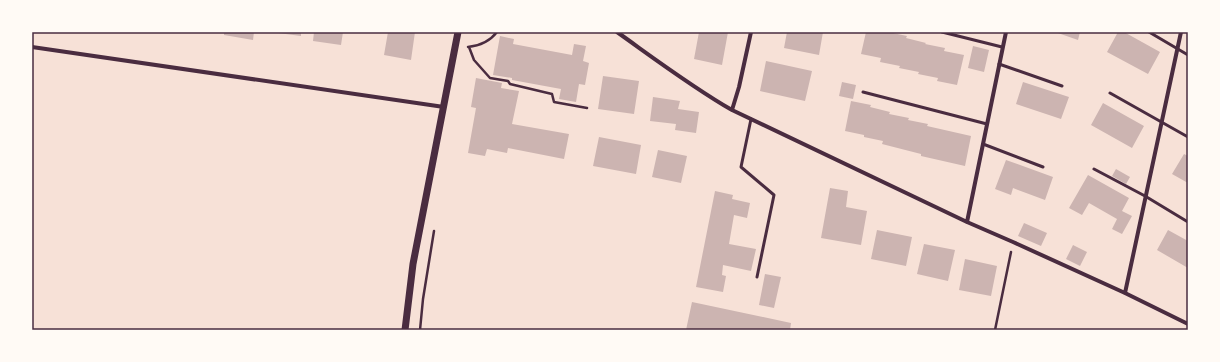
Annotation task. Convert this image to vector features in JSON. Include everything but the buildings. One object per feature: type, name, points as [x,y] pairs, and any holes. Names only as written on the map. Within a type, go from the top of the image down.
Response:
[{"type":"street","points":[[405,330],[413,264],[458,32]]},
{"type":"street","points":[[617,32],[710,98],[732,110],[967,222],[1124,293],[1188,324]]},
{"type":"street","points":[[732,110],[739,87],[751,32]]},
{"type":"street","points":[[967,222],[1006,32]]},
{"type":"street","points":[[1124,293],[1181,32]]},
{"type":"street","points":[[32,47],[444,107]]},
{"type":"lane","points":[[942,32],[1002,47]]},
{"type":"lane","points":[[1149,32],[1188,55]]},
{"type":"lane","points":[[999,64],[1062,86]]},
{"type":"lane","points":[[863,92],[987,124]]},
{"type":"lane","points":[[1110,93],[1188,138]]},
{"type":"lane","points":[[751,119],[741,167],[774,195],[757,277]]},
{"type":"lane","points":[[983,144],[1043,167]]},
{"type":"lane","points":[[1094,168],[1188,222]]},
{"type":"path","points":[[456,46],[469,47],[481,44],[497,32]]},
{"type":"path","points":[[469,47],[474,60],[490,78],[508,81],[510,84],[552,94],[554,102],[586,108]]},
{"type":"path","points":[[420,330],[423,300],[435,224]]},
{"type":"path","points":[[995,330],[1013,242]]}]
